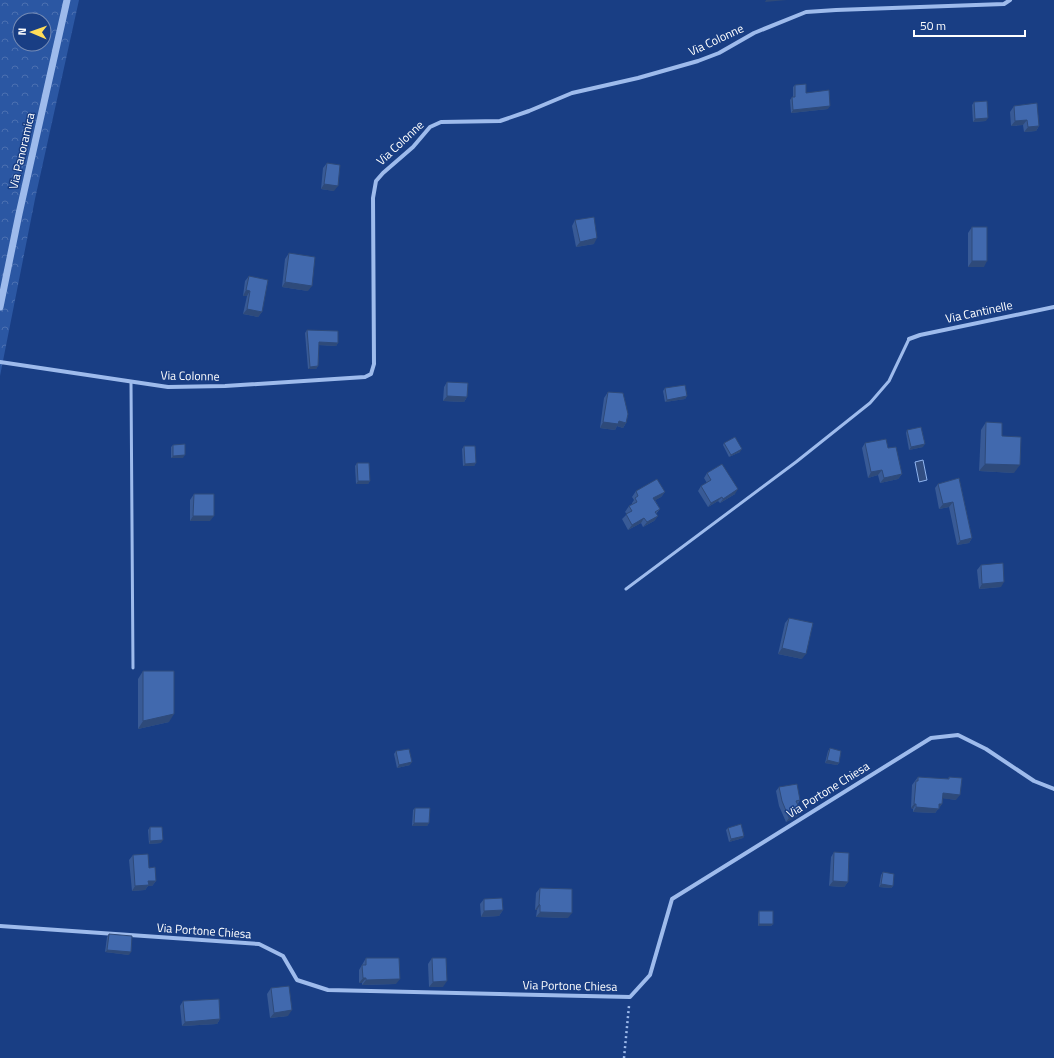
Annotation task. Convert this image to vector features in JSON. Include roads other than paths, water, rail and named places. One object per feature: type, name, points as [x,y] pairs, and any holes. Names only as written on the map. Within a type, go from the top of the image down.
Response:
[{"type":"street","name":"Via Panoramica","points":[[0,307],[19,214],[67,0]]},
{"type":"street","name":"Via Colonne","points":[[0,362],[168,387],[225,386],[365,377],[371,374],[374,364],[374,198],[376,181],[382,173],[414,147],[430,127],[441,122],[500,121],[572,93],[638,78],[698,62],[719,53],[754,33],[806,12],[1004,4],[1010,0]]},
{"type":"street","name":"Via Cantinelle","points":[[909,339],[920,335],[1054,307]]},
{"type":"street","name":"Via Portone Chiesa","points":[[0,926],[259,944],[283,956],[297,980],[328,990],[630,997],[650,975],[672,899],[931,738],[958,735],[986,748],[1034,780],[1054,789]]},
{"type":"lane","points":[[626,589],[796,462],[870,403],[889,381],[909,339]]},
{"type":"lane","points":[[131,382],[133,668]]}]
